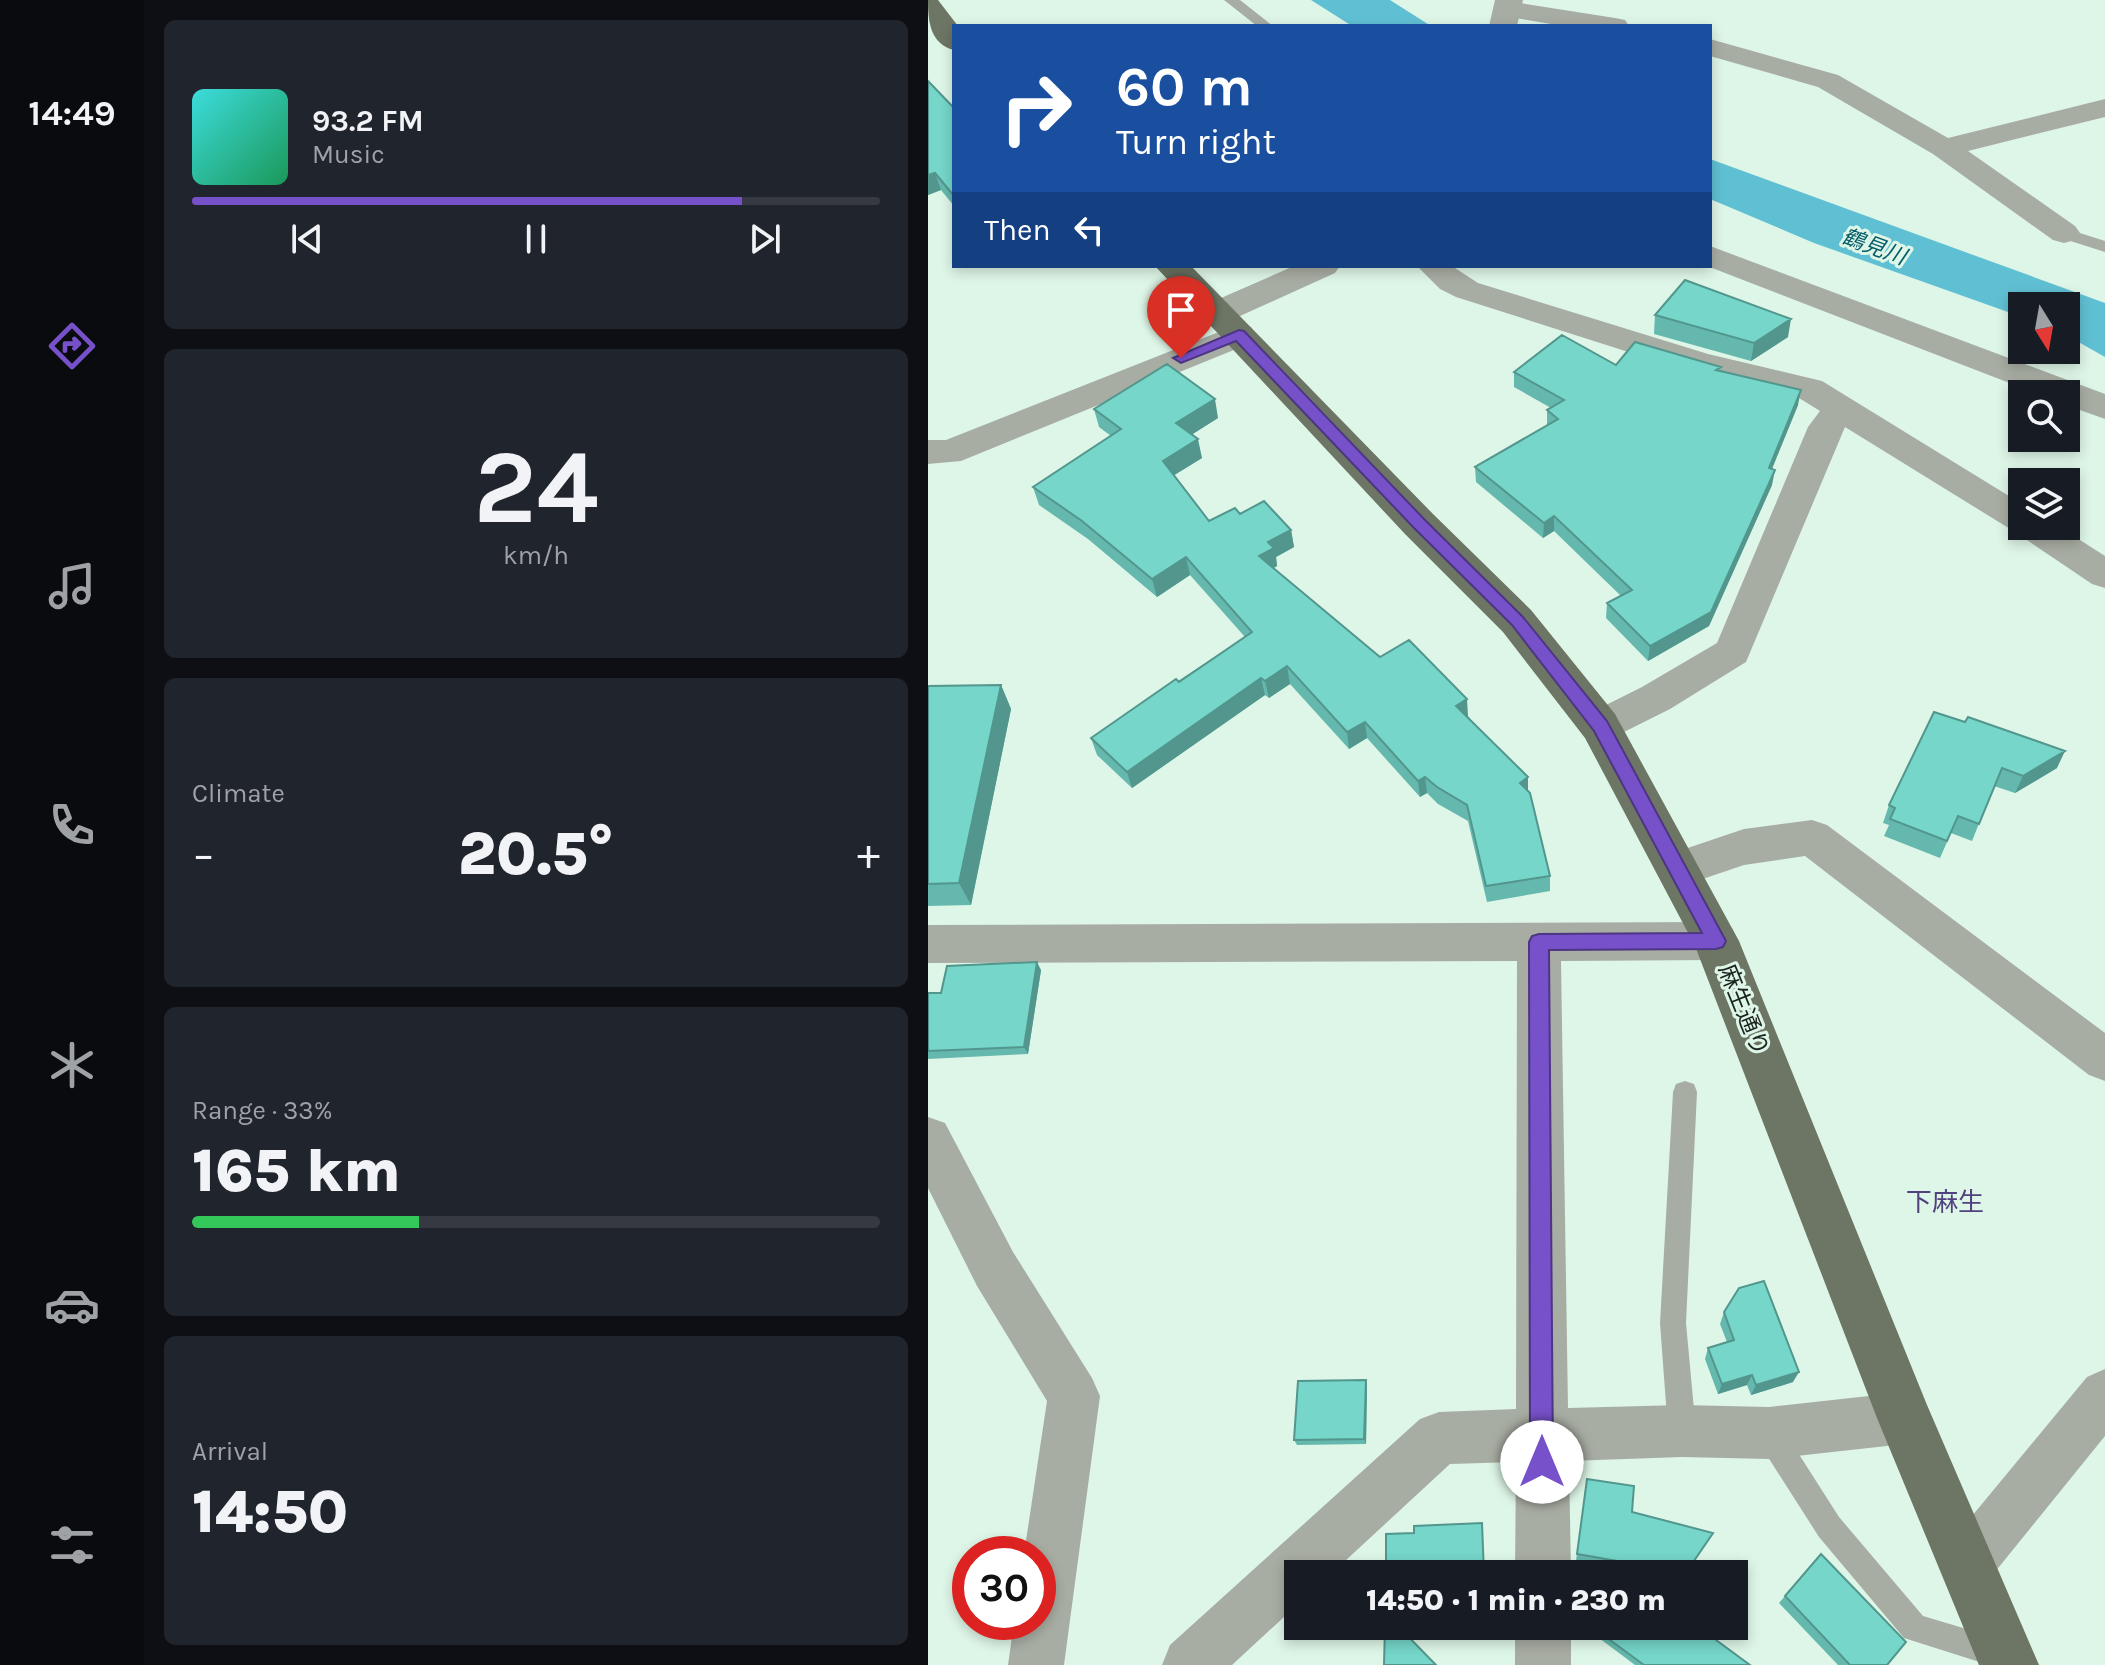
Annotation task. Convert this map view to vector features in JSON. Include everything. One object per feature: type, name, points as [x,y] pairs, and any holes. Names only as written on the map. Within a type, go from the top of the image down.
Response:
[{"type":"main road","points":[[928,6],[952,38]]},
{"type":"main road","name":"麻生通り","points":[[1174,268],[1419,524],[1517,621],[1600,726],[1716,941],[1905,1418],[2007,1660]]},
{"type":"street","points":[[1506,15],[1595,24]]},
{"type":"street","points":[[1712,48],[1828,81],[1944,148],[2064,233]]},
{"type":"street","points":[[1944,148],[2105,108]]},
{"type":"street","points":[[1712,257],[2105,407]]},
{"type":"street","points":[[928,452],[949,452],[1228,324],[1320,268]]},
{"type":"street","points":[[1435,268],[1451,282],[1467,290],[1703,364],[1810,389],[2008,512]]},
{"type":"street","points":[[1600,726],[1656,698],[1732,652],[1825,427],[1843,407]]},
{"type":"street","points":[[2052,540],[2105,574]]},
{"type":"street","points":[[1679,869],[1744,847],[1812,837],[2105,1060]]},
{"type":"street","points":[[928,944],[1716,941]]},
{"type":"street","points":[[1539,942],[1543,1560]]},
{"type":"street","points":[[928,1139],[995,1269],[1074,1396],[1036,1665]]},
{"type":"street","points":[[1967,1564],[2105,1395]]},
{"type":"street","points":[[1190,1665],[1439,1438],[1682,1431],[1769,1433],[1905,1418]]},
{"type":"street","points":[[1543,1640],[1543,1665]]},
{"type":"lane","points":[[1231,0],[1263,24]]},
{"type":"lane","points":[[2064,233],[2105,247]]},
{"type":"lane","points":[[1682,1431],[1673,1323],[1685,1092]]},
{"type":"lane","points":[[1769,1433],[1829,1527],[1914,1628],[2007,1660]]},
{"type":"water","points":[[1311,0],[1390,0],[1428,24],[1349,24]]},
{"type":"water","name":"鶴見川","points":[[1712,160],[2075,292],[2008,292],[2008,312],[1814,243],[1712,200]]},
{"type":"water","points":[[2080,294],[2105,303],[2105,357],[2080,343]]},
{"type":"building","points":[[928,81],[952,106],[952,194],[935,173],[928,175]]},
{"type":"building","points":[[1685,280],[1791,319],[1754,343],[1655,315]]},
{"type":"building","points":[[1562,335],[1616,365],[1635,342],[1721,367],[1716,370],[1801,390],[1769,468],[1775,470],[1711,612],[1650,646],[1607,603],[1632,590],[1554,516],[1544,523],[1475,467],[1558,419],[1547,410],[1564,400],[1514,372]]},
{"type":"building","points":[[1167,364],[1215,399],[1176,423],[1198,439],[1163,461],[1209,521],[1235,508],[1240,514],[1264,501],[1291,530],[1268,542],[1274,548],[1259,556],[1380,657],[1409,640],[1467,699],[1456,706],[1528,777],[1520,783],[1530,793],[1550,876],[1486,886],[1467,805],[1425,777],[1418,781],[1365,722],[1347,732],[1287,666],[1265,681],[1261,678],[1127,772],[1091,738],[1176,679],[1179,682],[1252,632],[1186,557],[1152,579],[1082,521],[1033,487],[1121,429],[1094,409]]},
{"type":"building","points":[[1001,685],[959,883],[928,884],[928,686]]},
{"type":"building","points":[[1934,712],[1965,722],[1968,717],[2065,751],[2023,776],[2002,768],[1979,824],[1958,816],[1947,841],[1890,819],[1895,808],[1889,805]]},
{"type":"building","points":[[1037,962],[1024,1047],[928,1051],[928,993],[941,993],[947,966]]},
{"type":"building","points":[[1764,1281],[1799,1372],[1756,1385],[1752,1375],[1722,1384],[1708,1348],[1734,1340],[1724,1312],[1739,1288]]},
{"type":"building","points":[[1366,1380],[1364,1439],[1294,1440],[1298,1381]]},
{"type":"building","points":[[1587,1479],[1634,1486],[1632,1512],[1713,1533],[1695,1560],[1611,1560],[1577,1554]]},
{"type":"building","points":[[1482,1523],[1483,1560],[1386,1560],[1386,1534],[1414,1533],[1414,1526]]},
{"type":"building","points":[[1821,1554],[1906,1642],[1887,1665],[1850,1665],[1785,1596]]},
{"type":"building","points":[[1385,1640],[1412,1640],[1436,1665],[1384,1665]]},
{"type":"building","points":[[1610,1640],[1716,1640],[1750,1665],[1644,1665]]},
{"type":"district","name":"下麻生","points":[[1945,1202]]},
{"type":"route","points":[[1181,358],[1239,335],[1419,524],[1517,621],[1600,726],[1716,941],[1539,942],[1542,1462]]}]
